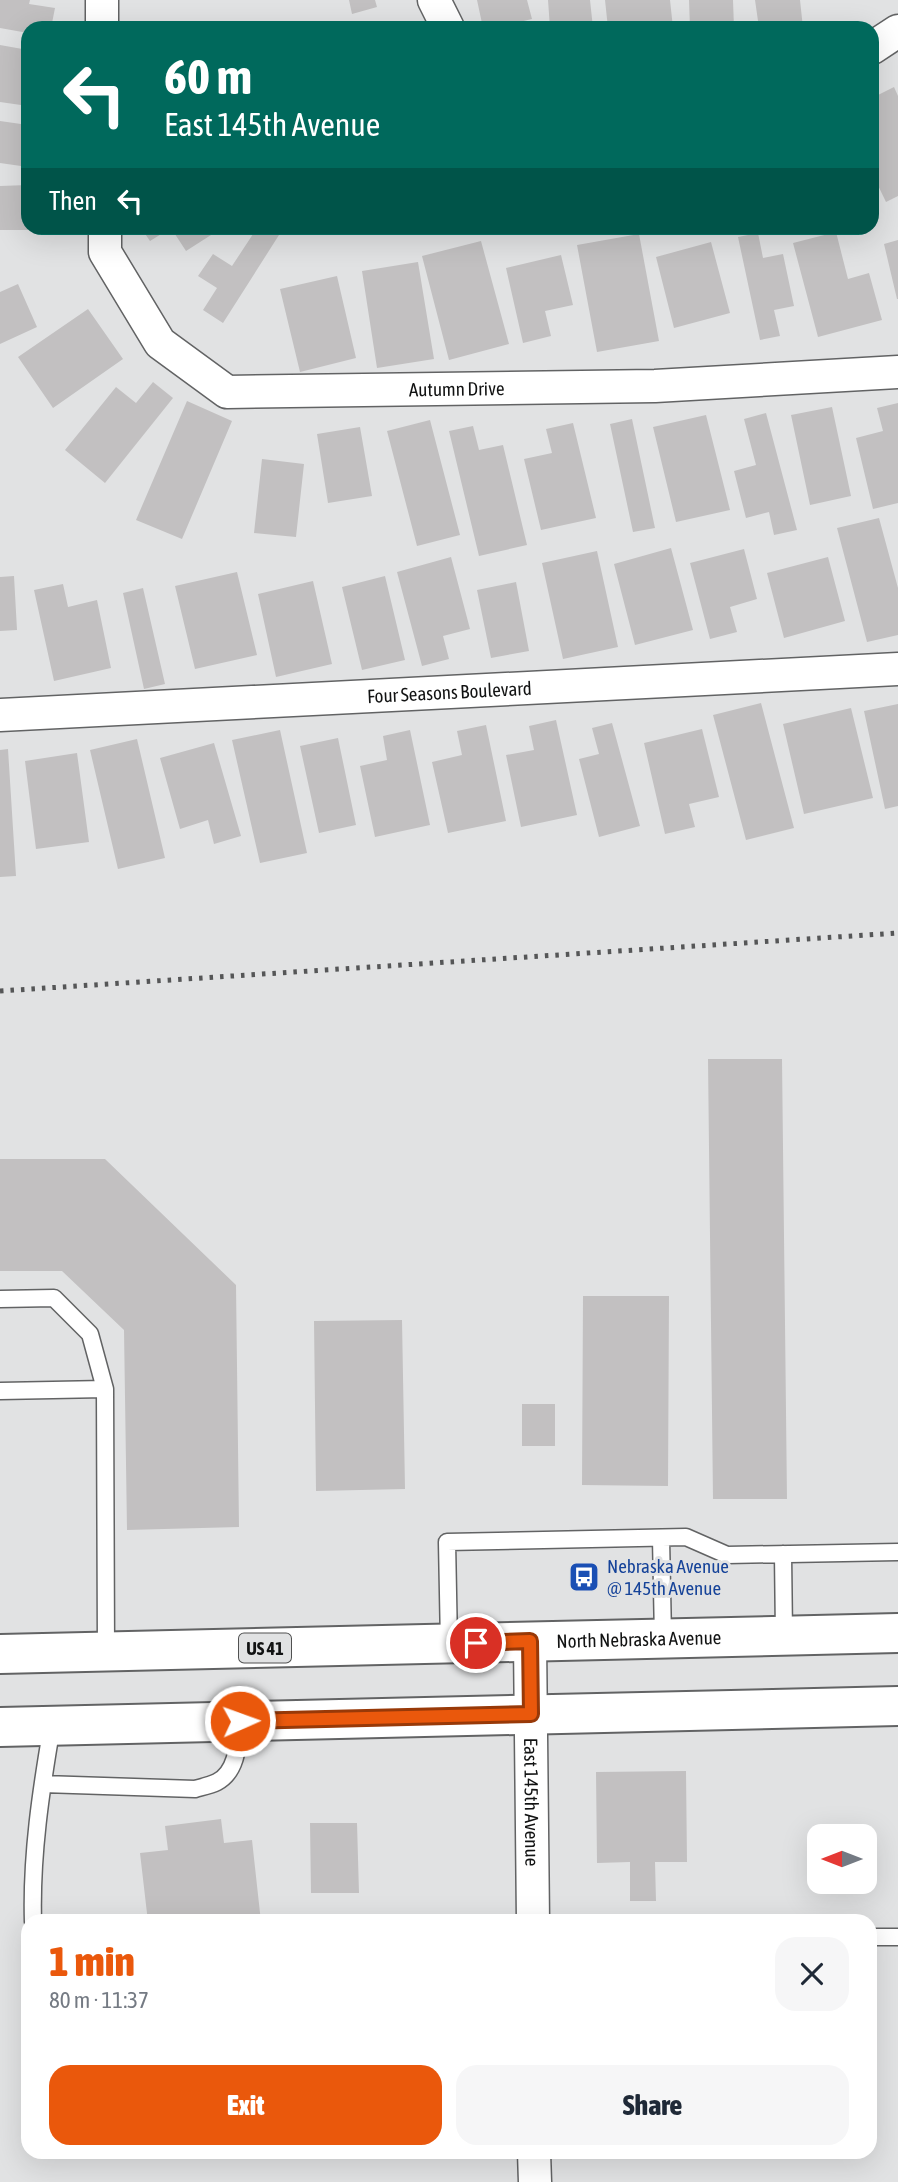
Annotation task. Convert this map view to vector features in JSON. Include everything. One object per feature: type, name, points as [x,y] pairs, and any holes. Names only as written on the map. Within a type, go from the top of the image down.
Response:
[{"type":"main road","name":"North Nebraska Avenue","points":[[0,1654],[898,1633]]},
{"type":"main road","points":[[0,1727],[898,1706]]},
{"type":"street","points":[[102,0],[102,21]]},
{"type":"street","points":[[434,0],[444,21]]},
{"type":"street","points":[[879,43],[898,31]]},
{"type":"street","name":"Autumn Drive","points":[[104,235],[105,252],[160,342],[227,392],[655,386],[898,372]]},
{"type":"street","name":"Four Seasons Boulevard","points":[[0,715],[898,669]]},
{"type":"street","name":"East 145th Avenue","points":[[530,1641],[533,1914]]},
{"type":"street","points":[[534,2159],[534,2182]]},
{"type":"lane","points":[[0,1299],[54,1298],[90,1335],[105,1389],[106,1651]]},
{"type":"lane","points":[[0,1391],[105,1389]]},
{"type":"lane","points":[[449,1644],[447,1542],[686,1537],[727,1555],[898,1552]]},
{"type":"lane","points":[[662,1538],[663,1638]]},
{"type":"lane","points":[[783,1554],[784,1635]]},
{"type":"lane","points":[[43,1784],[195,1789],[218,1782],[229,1772],[235,1759],[240,1721]]},
{"type":"lane","points":[[33,1914],[32,1883],[52,1726]]},
{"type":"lane","points":[[877,1937],[898,1937]]},
{"type":"building","points":[[0,0],[30,0],[29,4],[55,8],[52,21],[21,21],[21,32],[0,28]]},
{"type":"building","points":[[349,0],[375,0],[377,7],[352,14]]},
{"type":"building","points":[[477,0],[527,0],[532,19],[524,21],[482,21]]},
{"type":"building","points":[[548,0],[590,0],[592,21],[550,21]]},
{"type":"building","points":[[605,0],[670,0],[672,21],[607,21]]},
{"type":"building","points":[[689,0],[733,0],[734,21],[690,21]]},
{"type":"building","points":[[755,0],[800,0],[802,21],[758,21]]},
{"type":"building","points":[[0,45],[21,49],[21,105],[0,102]]},
{"type":"building","points":[[894,87],[898,96],[898,196],[886,202],[879,188],[879,94]]},
{"type":"building","points":[[0,121],[21,124],[21,166],[0,163]]},
{"type":"building","points":[[21,185],[21,230],[0,230],[0,186]]},
{"type":"building","points":[[146,235],[160,235],[150,241]]},
{"type":"building","points":[[176,235],[211,235],[186,251]]},
{"type":"building","points":[[252,235],[279,235],[223,323],[203,310],[217,288],[198,276],[213,254],[232,266]]},
{"type":"building","points":[[639,235],[659,341],[597,352],[577,245]]},
{"type":"building","points":[[758,235],[763,258],[783,254],[794,306],[774,310],[780,336],[760,340],[738,237]]},
{"type":"building","points":[[824,235],[837,235],[848,279],[869,273],[882,320],[818,337],[793,243]]},
{"type":"building","points":[[898,240],[898,299],[897,299],[884,244]]},
{"type":"building","points":[[481,241],[509,344],[449,360],[422,256]]},
{"type":"building","points":[[711,242],[730,313],[674,328],[656,257]]},
{"type":"building","points":[[561,255],[573,305],[545,311],[551,336],[523,343],[506,268]]},
{"type":"building","points":[[418,262],[434,359],[377,368],[362,271]]},
{"type":"building","points":[[337,276],[356,358],[300,372],[280,289]]},
{"type":"building","points":[[18,284],[37,327],[0,344],[0,292]]},
{"type":"building","points":[[88,309],[123,359],[53,408],[18,357]]},
{"type":"building","points":[[153,382],[173,398],[105,483],[65,450],[116,387],[136,403]]},
{"type":"building","points":[[187,401],[232,421],[182,539],[136,520]]},
{"type":"building","points":[[898,403],[898,503],[873,509],[856,438],[883,431],[877,408]]},
{"type":"building","points":[[832,407],[851,496],[810,505],[791,415]]},
{"type":"building","points":[[766,413],[797,530],[774,535],[769,512],[746,518],[734,471],[756,465],[744,419]]},
{"type":"building","points":[[706,415],[730,510],[676,522],[653,427]]},
{"type":"building","points":[[632,419],[655,528],[633,532],[610,424]]},
{"type":"building","points":[[430,420],[460,535],[417,546],[387,431]]},
{"type":"building","points":[[573,423],[596,518],[541,530],[524,459],[552,453],[546,429]]},
{"type":"building","points":[[473,426],[479,450],[503,445],[527,545],[479,556],[449,431]]},
{"type":"building","points":[[360,427],[372,496],[328,503],[317,434]]},
{"type":"building","points":[[262,459],[304,464],[296,537],[254,533]]},
{"type":"building","points":[[879,518],[898,588],[898,635],[867,642],[837,528]]},
{"type":"building","points":[[671,548],[693,630],[635,645],[614,564]]},
{"type":"building","points":[[744,549],[757,599],[730,607],[737,632],[710,639],[690,563]]},
{"type":"building","points":[[597,551],[618,647],[563,659],[542,563]]},
{"type":"building","points":[[451,557],[470,629],[443,636],[449,659],[422,666],[397,572]]},
{"type":"building","points":[[828,557],[845,621],[784,638],[767,573]]},
{"type":"building","points":[[237,572],[257,655],[195,669],[175,586]]},
{"type":"building","points":[[14,576],[17,630],[0,631],[0,577]]},
{"type":"building","points":[[385,576],[405,660],[362,670],[342,587]]},
{"type":"building","points":[[313,581],[332,664],[276,677],[258,594]]},
{"type":"building","points":[[516,582],[529,651],[491,658],[477,590]]},
{"type":"building","points":[[63,584],[68,607],[97,600],[111,668],[54,681],[34,590]]},
{"type":"building","points":[[143,588],[165,684],[144,689],[123,593]]},
{"type":"building","points":[[761,703],[794,828],[746,840],[713,715]]},
{"type":"building","points":[[898,704],[898,806],[885,809],[864,711]]},
{"type":"building","points":[[851,708],[873,798],[804,814],[783,724]]},
{"type":"building","points":[[556,720],[577,815],[521,827],[506,755],[534,750],[529,726]]},
{"type":"building","points":[[612,723],[640,826],[599,837],[579,759],[599,754],[592,728]]},
{"type":"building","points":[[486,725],[506,821],[448,833],[432,762],[462,755],[457,731]]},
{"type":"building","points":[[702,729],[719,797],[689,804],[695,827],[665,834],[644,743]]},
{"type":"building","points":[[280,730],[307,853],[260,863],[232,740]]},
{"type":"building","points":[[410,730],[430,825],[375,837],[360,766],[387,760],[383,736]]},
{"type":"building","points":[[338,738],[356,825],[319,833],[300,746]]},
{"type":"building","points":[[137,739],[165,858],[118,869],[90,750]]},
{"type":"building","points":[[214,743],[241,836],[214,844],[208,820],[180,829],[160,758]]},
{"type":"building","points":[[8,749],[16,876],[0,877],[0,750]]},
{"type":"building","points":[[77,753],[89,842],[36,849],[25,761]]},
{"type":"building","points":[[708,1059],[782,1059],[787,1499],[713,1499]]},
{"type":"building","points":[[0,1159],[105,1159],[236,1285],[239,1527],[127,1530],[124,1330],[62,1271],[0,1271]]},
{"type":"building","points":[[583,1296],[669,1296],[668,1486],[582,1485]]},
{"type":"building","points":[[402,1320],[405,1489],[316,1491],[314,1321]]},
{"type":"building","points":[[522,1404],[555,1404],[555,1446],[522,1446]]},
{"type":"building","points":[[686,1771],[687,1862],[655,1862],[656,1901],[630,1901],[630,1862],[597,1863],[596,1772]]},
{"type":"building","points":[[221,1819],[224,1843],[252,1840],[260,1914],[147,1914],[140,1853],[168,1850],[165,1826]]},
{"type":"building","points":[[310,1823],[357,1823],[359,1893],[311,1893]]},
{"type":"railway","points":[[0,991],[898,933]]},
{"type":"place","name":"Nebraska Avenue @ 145th Avenue","points":[[584,1577]]},
{"type":"route","points":[[240,1721],[531,1714],[530,1641],[476,1643]]}]
